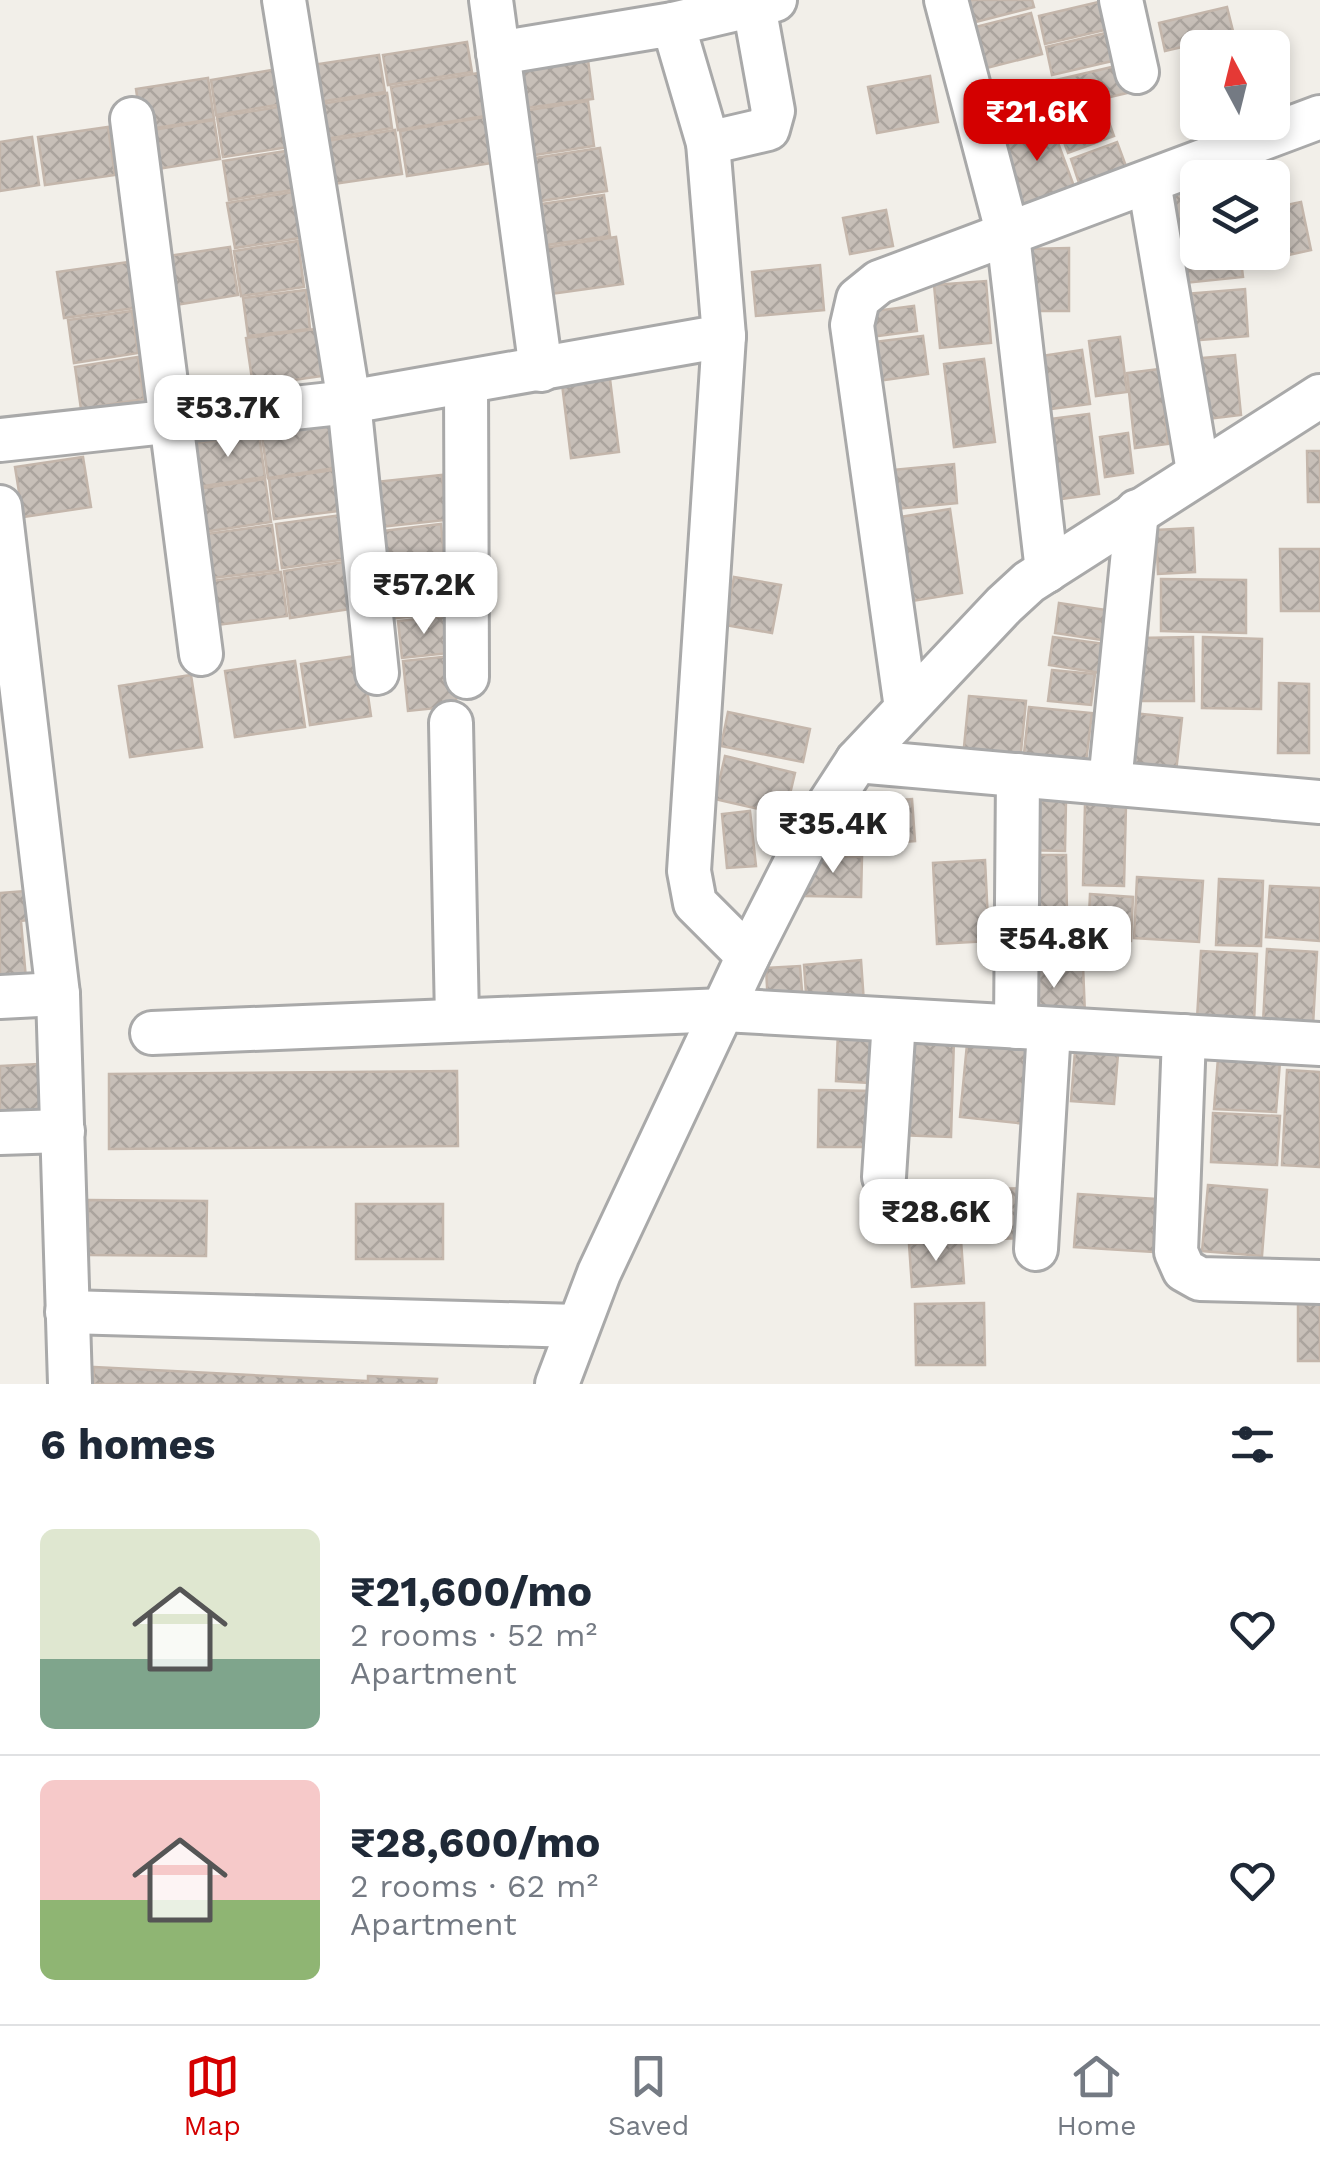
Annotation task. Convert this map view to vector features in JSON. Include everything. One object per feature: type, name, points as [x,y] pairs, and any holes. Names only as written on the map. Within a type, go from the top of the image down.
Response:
[{"type":"street","points":[[284,0],[349,402],[377,673]]},
{"type":"street","points":[[491,0],[541,370]]},
{"type":"street","points":[[946,0],[1008,234],[1047,570]]},
{"type":"street","points":[[1121,0],[1138,72]]},
{"type":"street","points":[[498,53],[673,24],[760,2],[773,112],[768,129],[708,143]]},
{"type":"street","points":[[673,24],[708,143],[724,336],[689,871],[695,903],[748,956]]},
{"type":"street","points":[[906,708],[852,325],[858,298],[879,282],[1320,116]]},
{"type":"street","points":[[132,118],[200,654]]},
{"type":"street","points":[[1149,182],[1198,471]]},
{"type":"street","points":[[0,440],[349,402],[724,336]]},
{"type":"street","points":[[466,382],[467,676]]},
{"type":"street","points":[[558,1384],[599,1272],[748,956],[812,830],[858,761],[1004,604],[1047,570],[1320,396]]},
{"type":"street","points":[[0,507],[16,780],[58,994],[70,1384]]},
{"type":"street","points":[[1110,783],[1137,511]]},
{"type":"street","points":[[452,723],[458,1018]]},
{"type":"street","points":[[858,761],[1320,802]]},
{"type":"street","points":[[1018,775],[1033,1028],[1036,1249]]},
{"type":"street","points":[[0,997],[58,994]]},
{"type":"street","points":[[152,1033],[724,1010],[1320,1044]]},
{"type":"street","points":[[884,1177],[894,1020]]},
{"type":"street","points":[[1184,1036],[1176,1252],[1184,1270],[1200,1279],[1320,1282]]},
{"type":"street","points":[[0,1133],[63,1131]]},
{"type":"street","points":[[66,1312],[578,1326]]},
{"type":"building","points":[[957,0],[1032,0],[1034,7],[964,25]]},
{"type":"building","points":[[1107,0],[1113,28],[1045,44],[1039,16]]},
{"type":"building","points":[[1227,7],[1233,30],[1180,30],[1180,48],[1165,51],[1159,23]]},
{"type":"building","points":[[1031,13],[1042,54],[971,72],[960,31]]},
{"type":"building","points":[[1114,31],[1121,59],[1052,75],[1046,47]]},
{"type":"building","points":[[467,42],[472,72],[388,85],[383,55]]},
{"type":"building","points":[[379,55],[385,92],[318,102],[312,65]]},
{"type":"building","points":[[588,60],[593,99],[519,109],[514,71]]},
{"type":"building","points":[[1120,65],[1127,93],[1059,109],[1052,81]]},
{"type":"building","points":[[278,69],[283,104],[216,115],[211,80]]},
{"type":"building","points":[[479,73],[485,116],[398,130],[391,87]]},
{"type":"building","points":[[930,76],[938,122],[877,133],[868,87]]},
{"type":"building","points":[[208,78],[214,119],[142,130],[136,89]]},
{"type":"building","points":[[387,93],[392,128],[326,139],[321,104]]},
{"type":"building","points":[[588,101],[594,146],[528,156],[522,111]]},
{"type":"building","points":[[1102,103],[1114,136],[1068,153],[1056,121]]},
{"type":"building","points":[[290,105],[296,146],[223,157],[217,117]]},
{"type":"building","points":[[485,117],[492,163],[407,176],[400,131]]},
{"type":"building","points":[[214,120],[220,159],[151,170],[146,131]]},
{"type":"building","points":[[1050,121],[1075,189],[1024,208],[999,140]]},
{"type":"building","points":[[108,127],[115,175],[45,185],[38,137]]},
{"type":"building","points":[[395,130],[402,174],[333,184],[326,141]]},
{"type":"building","points":[[32,137],[39,185],[0,191],[0,142]]},
{"type":"building","points":[[1117,142],[1127,169],[1080,186],[1071,159]]},
{"type":"building","points":[[600,148],[607,191],[534,202],[528,159]]},
{"type":"building","points":[[292,150],[299,189],[229,200],[223,161]]},
{"type":"building","points":[[1180,188],[1180,234],[1178,234],[1172,189]]},
{"type":"building","points":[[293,192],[300,238],[235,248],[227,203]]},
{"type":"building","points":[[604,195],[610,236],[540,246],[534,205]]},
{"type":"building","points":[[1301,202],[1311,250],[1290,255],[1290,204]]},
{"type":"building","points":[[886,210],[893,246],[850,254],[843,218]]},
{"type":"building","points":[[616,237],[623,284],[550,294],[543,248]]},
{"type":"building","points":[[298,241],[304,287],[241,296],[234,251]]},
{"type":"building","points":[[230,247],[238,295],[169,306],[161,257]]},
{"type":"building","points":[[1069,248],[1069,311],[1026,311],[1026,249]]},
{"type":"building","points":[[129,262],[135,308],[64,318],[57,272]]},
{"type":"building","points":[[820,265],[824,310],[756,316],[752,272]]},
{"type":"building","points":[[1184,270],[1242,270],[1243,277],[1185,283]]},
{"type":"building","points":[[986,281],[991,343],[940,348],[934,285]]},
{"type":"building","points":[[1245,289],[1248,336],[1189,341],[1186,294]]},
{"type":"building","points":[[306,290],[310,329],[248,336],[243,298]]},
{"type":"building","points":[[914,306],[917,331],[862,338],[859,313]]},
{"type":"building","points":[[132,311],[138,353],[74,363],[68,320]]},
{"type":"building","points":[[316,329],[322,376],[253,386],[246,338]]},
{"type":"building","points":[[923,336],[928,374],[870,382],[866,343]]},
{"type":"building","points":[[1120,337],[1127,392],[1096,396],[1089,341]]},
{"type":"building","points":[[1082,350],[1090,404],[1035,411],[1028,358]]},
{"type":"building","points":[[1235,355],[1241,415],[1198,420],[1192,359]]},
{"type":"building","points":[[138,357],[144,399],[81,409],[75,367]]},
{"type":"building","points":[[984,359],[995,442],[954,447],[944,364]]},
{"type":"building","points":[[1160,369],[1168,444],[1135,448],[1127,373]]},
{"type":"building","points":[[610,379],[619,452],[571,458],[562,384]]},
{"type":"building","points":[[1089,414],[1099,494],[1046,501],[1035,421]]},
{"type":"building","points":[[329,420],[335,468],[268,478],[261,430]]},
{"type":"building","points":[[1128,433],[1133,473],[1105,477],[1100,437]]},
{"type":"building","points":[[259,434],[265,477],[197,487],[190,444]]},
{"type":"building","points":[[1307,451],[1320,451],[1320,502],[1308,502]]},
{"type":"building","points":[[83,457],[91,507],[23,517],[15,467]]},
{"type":"building","points":[[954,464],[957,503],[885,510],[881,471]]},
{"type":"building","points":[[333,470],[339,511],[274,519],[269,479]]},
{"type":"building","points":[[442,475],[446,520],[379,527],[375,482]]},
{"type":"building","points":[[265,479],[271,522],[203,532],[197,489]]},
{"type":"building","points":[[950,509],[962,593],[899,603],[887,519]]},
{"type":"building","points":[[342,515],[348,559],[282,568],[276,524]]},
{"type":"building","points":[[441,524],[445,567],[387,573],[382,531]]},
{"type":"building","points":[[272,525],[278,570],[212,578],[206,534]]},
{"type":"building","points":[[1193,528],[1195,572],[1158,574],[1156,530]]},
{"type":"building","points":[[1280,549],[1320,549],[1320,611],[1281,611]]},
{"type":"building","points":[[351,561],[357,608],[290,618],[284,571]]},
{"type":"building","points":[[444,569],[450,612],[396,618],[391,576]]},
{"type":"building","points":[[281,572],[287,616],[216,625],[211,581]]},
{"type":"building","points":[[734,577],[781,585],[772,633],[725,625]]},
{"type":"building","points":[[1161,579],[1246,580],[1246,633],[1161,631]]},
{"type":"building","points":[[1059,603],[1113,611],[1109,641],[1055,633]]},
{"type":"building","points":[[446,616],[450,653],[402,658],[398,621]]},
{"type":"building","points":[[1053,637],[1105,644],[1101,673],[1049,665]]},
{"type":"building","points":[[1193,637],[1194,701],[1138,701],[1137,638]]},
{"type":"building","points":[[1203,637],[1262,639],[1261,709],[1202,708]]},
{"type":"building","points":[[362,655],[371,716],[310,725],[301,664]]},
{"type":"building","points":[[451,656],[457,706],[408,711],[403,661]]},
{"type":"building","points":[[295,661],[305,727],[235,737],[225,671]]},
{"type":"building","points":[[1052,670],[1095,674],[1091,705],[1048,701]]},
{"type":"building","points":[[191,675],[202,747],[130,757],[119,686]]},
{"type":"building","points":[[1279,683],[1309,684],[1309,753],[1278,753]]},
{"type":"building","points":[[969,696],[1026,701],[1020,762],[963,757]]},
{"type":"building","points":[[1029,707],[1092,713],[1085,770],[1023,763]]},
{"type":"building","points":[[728,712],[810,729],[803,762],[721,746]]},
{"type":"building","points":[[1123,712],[1182,718],[1175,781],[1115,774]]},
{"type":"building","points":[[725,756],[795,773],[785,815],[715,799]]},
{"type":"building","points":[[912,799],[915,841],[891,843],[888,801]]},
{"type":"building","points":[[1021,801],[1066,801],[1065,851],[1021,850]]},
{"type":"building","points":[[1085,804],[1126,805],[1124,886],[1083,885]]},
{"type":"building","points":[[750,811],[756,866],[727,868],[722,814]]},
{"type":"building","points":[[824,811],[867,811],[868,845],[825,846]]},
{"type":"building","points":[[1024,855],[1066,855],[1067,915],[1025,916]]},
{"type":"building","points":[[805,856],[862,857],[861,897],[804,896]]},
{"type":"building","points":[[985,860],[989,941],[937,944],[933,863]]},
{"type":"building","points":[[1137,877],[1203,881],[1199,942],[1134,938]]},
{"type":"building","points":[[1219,879],[1263,881],[1261,946],[1216,945]]},
{"type":"building","points":[[1270,886],[1320,888],[1320,941],[1266,937]]},
{"type":"building","points":[[25,891],[28,920],[21,921],[26,979],[0,981],[0,893]]},
{"type":"building","points":[[1090,894],[1133,897],[1131,941],[1088,938]]},
{"type":"building","points":[[1085,920],[1086,957],[1027,958],[1025,922]]},
{"type":"building","points":[[1267,949],[1317,952],[1313,1026],[1263,1023]]},
{"type":"building","points":[[1201,951],[1257,954],[1254,1022],[1197,1019]]},
{"type":"building","points":[[861,960],[864,1003],[807,1008],[804,965]]},
{"type":"building","points":[[1083,965],[1085,1015],[1025,1017],[1022,968]]},
{"type":"building","points":[[800,966],[803,1003],[768,1005],[766,968]]},
{"type":"building","points":[[838,1031],[871,1032],[869,1083],[836,1081]]},
{"type":"building","points":[[900,1037],[954,1039],[951,1137],[896,1135]]},
{"type":"building","points":[[967,1044],[1044,1051],[1036,1125],[960,1117]]},
{"type":"building","points":[[1075,1051],[1118,1054],[1114,1104],[1071,1101]]},
{"type":"building","points":[[1218,1058],[1280,1062],[1276,1112],[1214,1109]]},
{"type":"building","points":[[38,1064],[40,1125],[0,1126],[0,1066]]},
{"type":"building","points":[[1287,1070],[1320,1072],[1320,1167],[1282,1165]]},
{"type":"building","points":[[457,1071],[458,1146],[109,1149],[109,1074]]},
{"type":"building","points":[[819,1090],[874,1091],[873,1147],[818,1147]]},
{"type":"building","points":[[1213,1113],[1280,1116],[1277,1165],[1211,1162]]},
{"type":"building","points":[[959,1182],[963,1230],[906,1234],[903,1185]]},
{"type":"building","points":[[1208,1185],[1267,1190],[1262,1256],[1202,1251]]},
{"type":"building","points":[[1023,1188],[1025,1238],[969,1240],[967,1190]]},
{"type":"building","points":[[1078,1194],[1156,1199],[1153,1252],[1074,1247]]},
{"type":"building","points":[[88,1200],[207,1201],[206,1256],[88,1255]]},
{"type":"building","points":[[356,1204],[443,1204],[443,1259],[356,1259]]},
{"type":"building","points":[[961,1240],[964,1283],[912,1287],[909,1244]]},
{"type":"building","points":[[984,1303],[985,1365],[916,1365],[915,1304]]},
{"type":"building","points":[[1298,1304],[1320,1304],[1320,1361],[1298,1361]]},
{"type":"building","points":[[94,1367],[366,1381],[366,1384],[93,1384]]},
{"type":"building","points":[[368,1376],[437,1379],[436,1384],[368,1384]]}]
